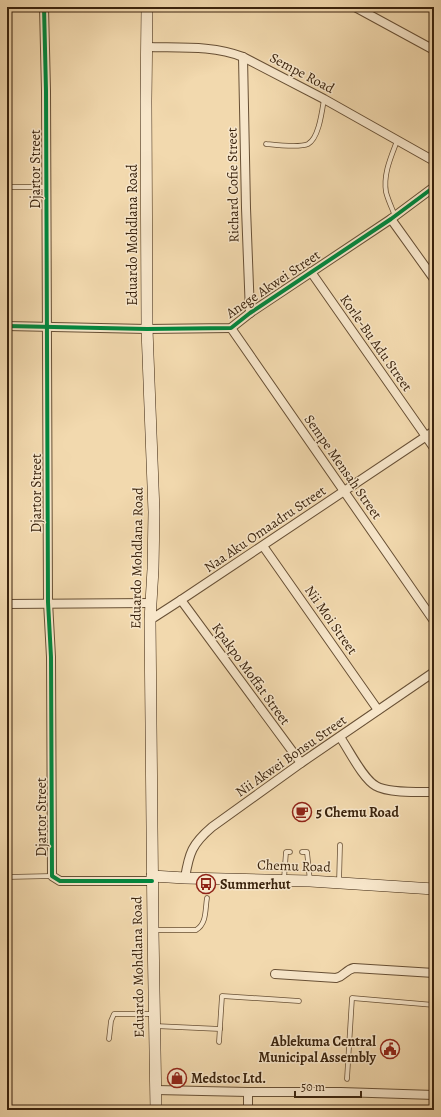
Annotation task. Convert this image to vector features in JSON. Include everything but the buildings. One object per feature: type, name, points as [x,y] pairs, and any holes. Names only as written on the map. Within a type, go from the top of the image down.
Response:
[{"type":"main road","name":"Eduardo Mohdlana Road","points":[[147,7],[147,329],[154,504],[150,620],[156,1110]]},
{"type":"main road","name":"Chemu Road","points":[[152,878],[310,881],[434,889]]},
{"type":"street","name":"Djartor Street","points":[[44,7],[46,91],[48,602],[51,657],[52,876],[60,881],[152,878]]},
{"type":"street","points":[[355,7],[434,50]]},
{"type":"street","name":"Sempe Road","points":[[147,47],[216,49],[243,56],[324,99],[434,161]]},
{"type":"street","name":"Richard Cofie Street","points":[[243,56],[250,313]]},
{"type":"street","name":"Anege Akwei Street","points":[[7,326],[147,329],[231,328],[250,313],[393,217],[434,187]]},
{"type":"street","points":[[393,217],[434,279]]},
{"type":"street","name":"Korle-Bu Adu Street","points":[[311,272],[434,448]]},
{"type":"street","name":"Sempe Mensah Street","points":[[231,328],[434,621]]},
{"type":"street","name":"Naa Aku Omaadru Street","points":[[150,620],[434,431]]},
{"type":"street","name":"Nii Moi Street","points":[[263,546],[378,710]]},
{"type":"street","name":"Kpakpo Moffat Street","points":[[181,600],[301,763]]},
{"type":"street","points":[[7,604],[48,602],[151,603]]},
{"type":"street","name":"Nii Akwei Bonsu Street","points":[[185,878],[191,850],[201,836],[301,763],[434,672]]},
{"type":"street","points":[[340,737],[368,780],[377,787],[388,790],[434,792]]},
{"type":"street","points":[[275,974],[336,978],[340,977],[348,970],[361,968],[434,973]]},
{"type":"street","points":[[156,1090],[341,1092],[434,1095]]},
{"type":"street","points":[[248,1092],[248,1110]]},
{"type":"lane","points":[[266,144],[299,145],[307,144],[311,141],[318,128],[324,99]]},
{"type":"lane","points":[[393,217],[386,194],[386,184],[389,162],[397,140]]},
{"type":"lane","points":[[7,187],[46,187]]},
{"type":"lane","points":[[339,883],[340,845]]},
{"type":"lane","points":[[283,881],[286,852],[290,852]]},
{"type":"lane","points":[[302,852],[307,852],[310,881]]},
{"type":"lane","points":[[7,877],[52,876]]},
{"type":"lane","points":[[153,930],[196,930],[203,923],[207,898]]},
{"type":"lane","points":[[219,1042],[222,996],[299,1001]]},
{"type":"lane","points":[[347,1078],[352,998],[434,1004]]},
{"type":"lane","points":[[110,1039],[111,1021],[114,1014],[154,1014]]},
{"type":"lane","points":[[154,1026],[220,1029]]},
{"type":"cycle path","points":[[44,7],[46,91],[48,602],[51,657],[52,876],[60,881],[152,881]]},
{"type":"cycle path","points":[[7,326],[147,329],[231,328],[250,313],[391,219],[434,187]]},
{"type":"place","name":"5 Chemu Road","points":[[302,812]]},
{"type":"place","name":"Summerhut","points":[[206,884]]},
{"type":"place","name":"Ablekuma Central Municipal Assembly","points":[[390,1049]]},
{"type":"place","name":"Medstoc Ltd.","points":[[177,1078]]}]
